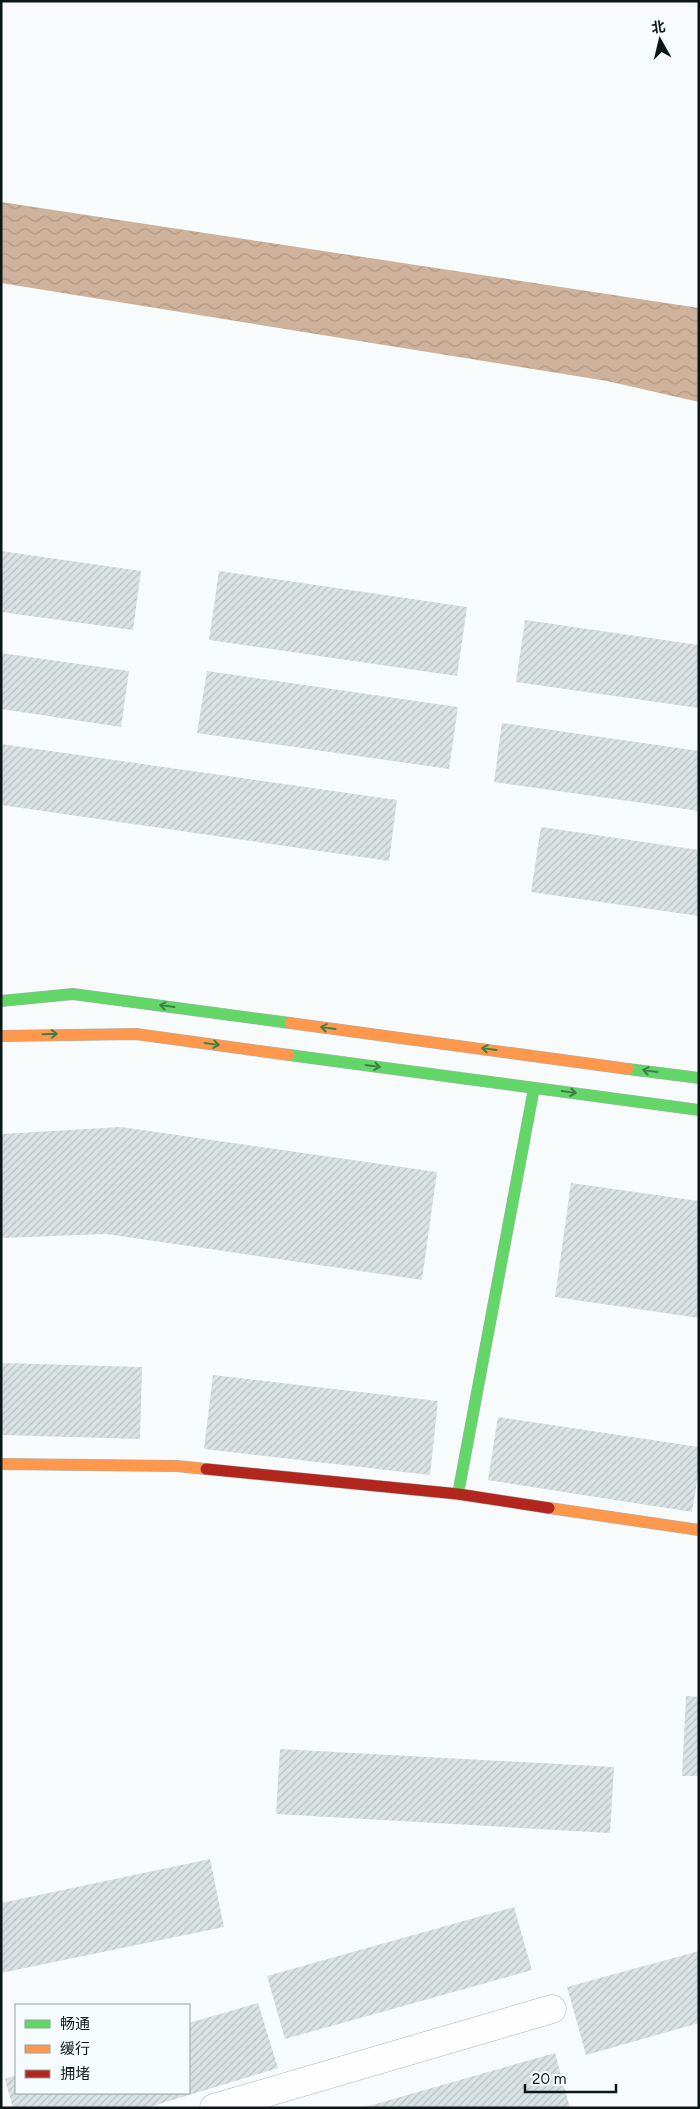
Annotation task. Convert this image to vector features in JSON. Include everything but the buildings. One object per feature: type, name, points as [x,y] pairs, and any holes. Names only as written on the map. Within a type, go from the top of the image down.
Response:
[{"type":"main road","points":[[1,1001],[73,994],[699,1078]]},
{"type":"main road","points":[[1,1036],[136,1034],[699,1110]]},
{"type":"main road","points":[[458,1494],[534,1088]]},
{"type":"main road","points":[[1,1464],[177,1466],[458,1494],[699,1530]]},
{"type":"street","points":[[214,2108],[552,2009]]},
{"type":"water","points":[[1,202],[699,308],[699,402],[607,381],[1,283]]},
{"type":"traffic: fast","points":[[1,1001],[73,994],[290,1023]]},
{"type":"traffic: fast","points":[[289,1055],[699,1110]]},
{"type":"traffic: fast","points":[[628,1069],[699,1078]]},
{"type":"traffic: fast","points":[[458,1494],[534,1088]]},
{"type":"traffic: slow","points":[[290,1023],[628,1069]]},
{"type":"traffic: slow","points":[[1,1036],[136,1034],[289,1055]]},
{"type":"traffic: slow","points":[[1,1464],[177,1466],[206,1469]]},
{"type":"traffic: slow","points":[[549,1508],[699,1530]]},
{"type":"traffic: jam","points":[[206,1469],[458,1494],[549,1508]]}]
